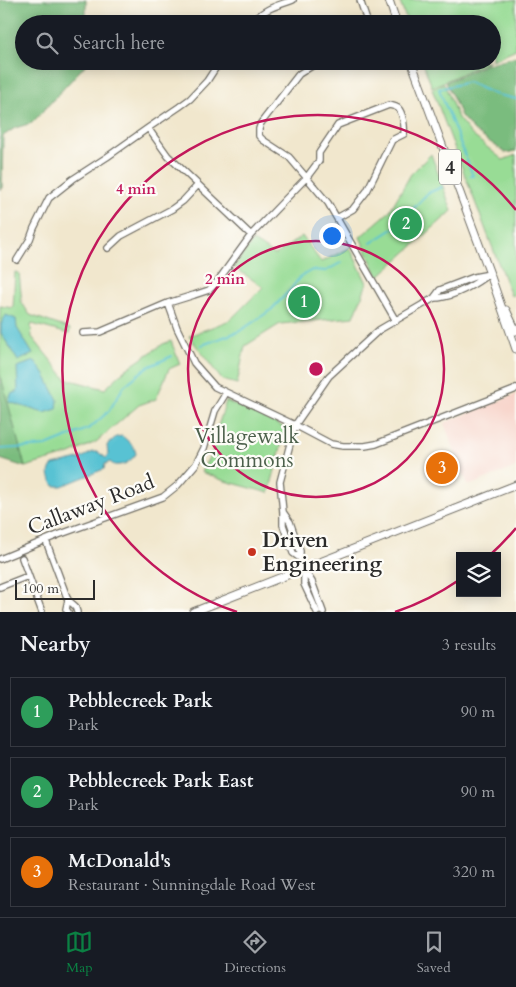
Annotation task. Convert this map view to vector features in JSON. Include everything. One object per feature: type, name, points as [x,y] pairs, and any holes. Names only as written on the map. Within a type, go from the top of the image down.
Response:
[{"type":"main road","points":[[389,0],[394,15]]},
{"type":"main road","name":"4","points":[[414,70],[516,349]]},
{"type":"main road","points":[[490,274],[516,331]]},
{"type":"main road","points":[[410,527],[468,500],[516,481]]},
{"type":"main road","points":[[193,612],[516,485]]},
{"type":"street","points":[[258,15],[293,0]]},
{"type":"street","points":[[360,0],[365,15]]},
{"type":"street","points":[[17,260],[30,239],[48,198],[73,178],[107,158],[180,107],[207,81],[214,70]]},
{"type":"street","points":[[305,70],[299,74],[262,123],[259,129],[259,136],[289,157],[328,203],[396,321]]},
{"type":"street","points":[[83,333],[100,332],[168,303],[209,290],[217,282],[251,235],[307,177],[319,161],[319,153],[338,125],[389,105],[396,106],[399,109],[405,128],[404,134],[392,140],[363,197],[353,209],[337,218]]},
{"type":"street","points":[[148,128],[168,156],[251,235]]},
{"type":"street","points":[[108,248],[121,236],[178,205],[198,185]]},
{"type":"street","points":[[324,612],[300,558],[300,550],[290,522],[283,512],[280,482],[295,425],[329,376],[379,330],[434,298],[444,298],[476,283],[490,274]]},
{"type":"street","points":[[168,303],[177,328],[194,364],[215,387],[331,444],[343,446],[376,444],[515,389]]},
{"type":"street","name":"Callaway Road","points":[[0,559],[163,497],[178,485],[196,464],[204,448],[215,411],[226,392]]},
{"type":"street","points":[[46,540],[68,600],[75,606],[77,612]]},
{"type":"street","points":[[22,558],[42,612]]},
{"type":"street","points":[[304,568],[304,584],[317,612]]},
{"type":"street","points":[[0,587],[28,576]]},
{"type":"street","points":[[68,600],[66,609],[68,612]]},
{"type":"shaded area","points":[[516,394],[516,467],[468,486],[444,423]]},
{"type":"green space","points":[[0,0],[86,0],[86,15],[15,15],[15,70],[81,70],[32,123],[15,128],[3,136],[2,188],[0,190]]},
{"type":"green space","points":[[399,0],[516,0],[516,49],[501,56],[501,15],[405,15]]},
{"type":"green space","points":[[516,56],[516,151],[506,153],[474,131],[461,116],[446,82],[473,70],[501,70],[501,60]]},
{"type":"green space","points":[[425,70],[469,70],[432,87]]},
{"type":"green space","points":[[444,83],[458,118],[472,135],[503,160],[516,155],[516,294],[511,296],[432,89]]},
{"type":"green space","points":[[431,154],[452,211],[378,277],[360,237],[389,212],[411,174]]},
{"type":"green space","points":[[302,236],[321,262],[350,248],[367,283],[354,317],[280,324],[245,346],[237,384],[222,380],[189,336],[230,320],[263,287],[234,267],[253,241],[275,255]]},
{"type":"green space","points":[[15,272],[19,273],[22,303],[30,315],[70,329],[69,334],[32,324],[31,326],[32,337],[66,379],[105,389],[125,370],[163,344],[171,341],[180,364],[169,369],[156,399],[139,405],[96,442],[70,454],[25,467],[0,375],[0,306],[13,308]]},
{"type":"green space","points":[[0,375],[3,384],[25,467],[0,459]]},
{"type":"green space","name":"Villagewalk Commons","points":[[226,401],[286,428],[269,493],[225,481],[201,472],[213,450]]},
{"type":"water","points":[[6,315],[16,319],[17,328],[33,354],[18,361],[1,333],[1,324]]},
{"type":"water","points":[[35,361],[45,375],[58,400],[57,409],[44,413],[9,402],[11,394],[18,391],[17,367]]},
{"type":"water","points":[[122,436],[131,444],[136,454],[129,461],[118,465],[110,462],[105,464],[104,469],[62,486],[54,486],[49,473],[53,465],[79,459],[93,452],[98,452],[106,458],[108,456],[107,445],[116,437]]},
{"type":"waterway","points":[[470,176],[473,176],[439,89],[468,82],[494,94],[516,99]]},
{"type":"waterway","points":[[371,243],[396,227],[428,193],[442,187]]},
{"type":"waterway","points":[[202,345],[240,331],[271,310],[300,277],[312,270],[326,271],[342,262]]},
{"type":"waterway","points":[[0,449],[46,446],[90,428],[109,411],[124,386],[146,368],[172,356]]},
{"type":"place","name":"Pebblecreek Park East","points":[[406,224]]},
{"type":"place","name":"Pebblecreek Park","points":[[304,302]]},
{"type":"place","name":"McDonald's","points":[[442,468]]},
{"type":"place","name":"Driven Engineering","points":[[252,552]]}]
